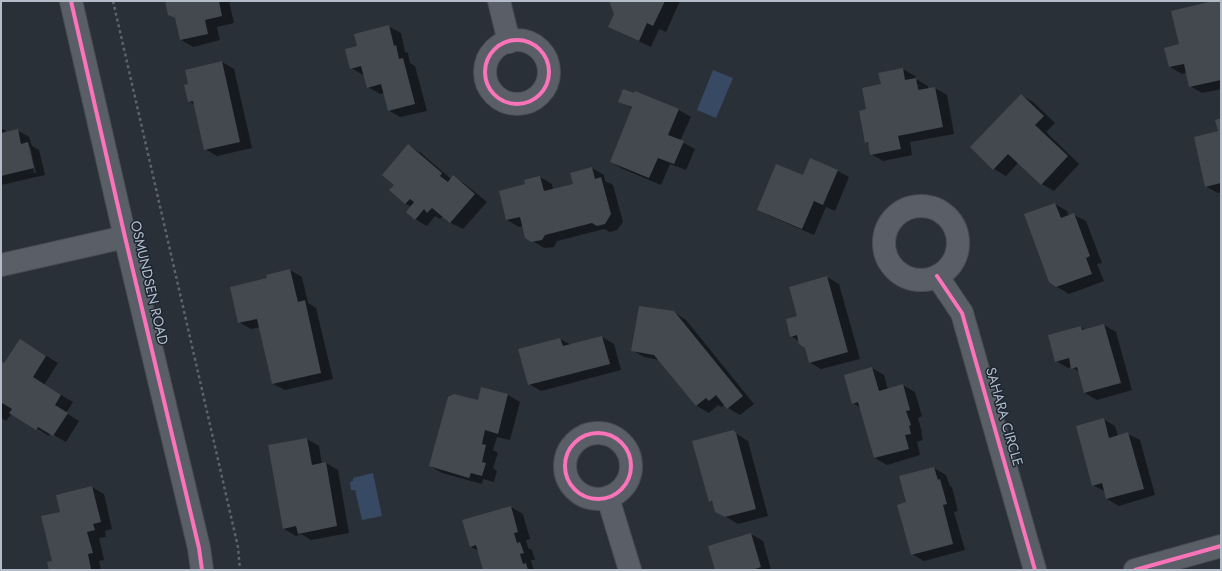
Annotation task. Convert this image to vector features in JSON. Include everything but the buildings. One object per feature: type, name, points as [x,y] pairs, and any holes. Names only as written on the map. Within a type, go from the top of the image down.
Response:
[{"type":"street","name":"OSMUNDSEN ROAD","points":[[71,1],[125,237],[200,548],[202,570]]},
{"type":"street","points":[[499,1],[509,42]]},
{"type":"street","points":[[1,265],[125,237]]},
{"type":"street","name":"SAHARA CIRCLE","points":[[937,276],[962,313],[1035,570]]},
{"type":"street","points":[[608,498],[630,570]]},
{"type":"street","points":[[1135,570],[1221,546]]},
{"type":"path","points":[[113,1],[238,547],[240,570]]},
{"type":"water","points":[[713,70],[733,78],[716,118],[697,110]]},
{"type":"water","points":[[373,473],[382,516],[362,520],[355,490],[351,490],[350,482],[353,481],[353,478]]},
{"type":"cycle path","points":[[71,1],[199,548],[202,570]]},
{"type":"cycle path","points":[[517,40],[535,46],[543,54],[549,72],[543,90],[535,98],[517,104],[499,98],[491,90],[485,72],[491,54],[499,46],[517,40]]},
{"type":"cycle path","points":[[937,276],[962,313],[1035,570]]},
{"type":"cycle path","points":[[598,433],[611,435],[621,443],[629,453],[631,466],[629,479],[621,489],[611,497],[598,499],[585,497],[575,489],[567,479],[565,466],[567,453],[575,443],[585,435],[598,433]]},
{"type":"cycle path","points":[[1135,570],[1221,546]]}]
